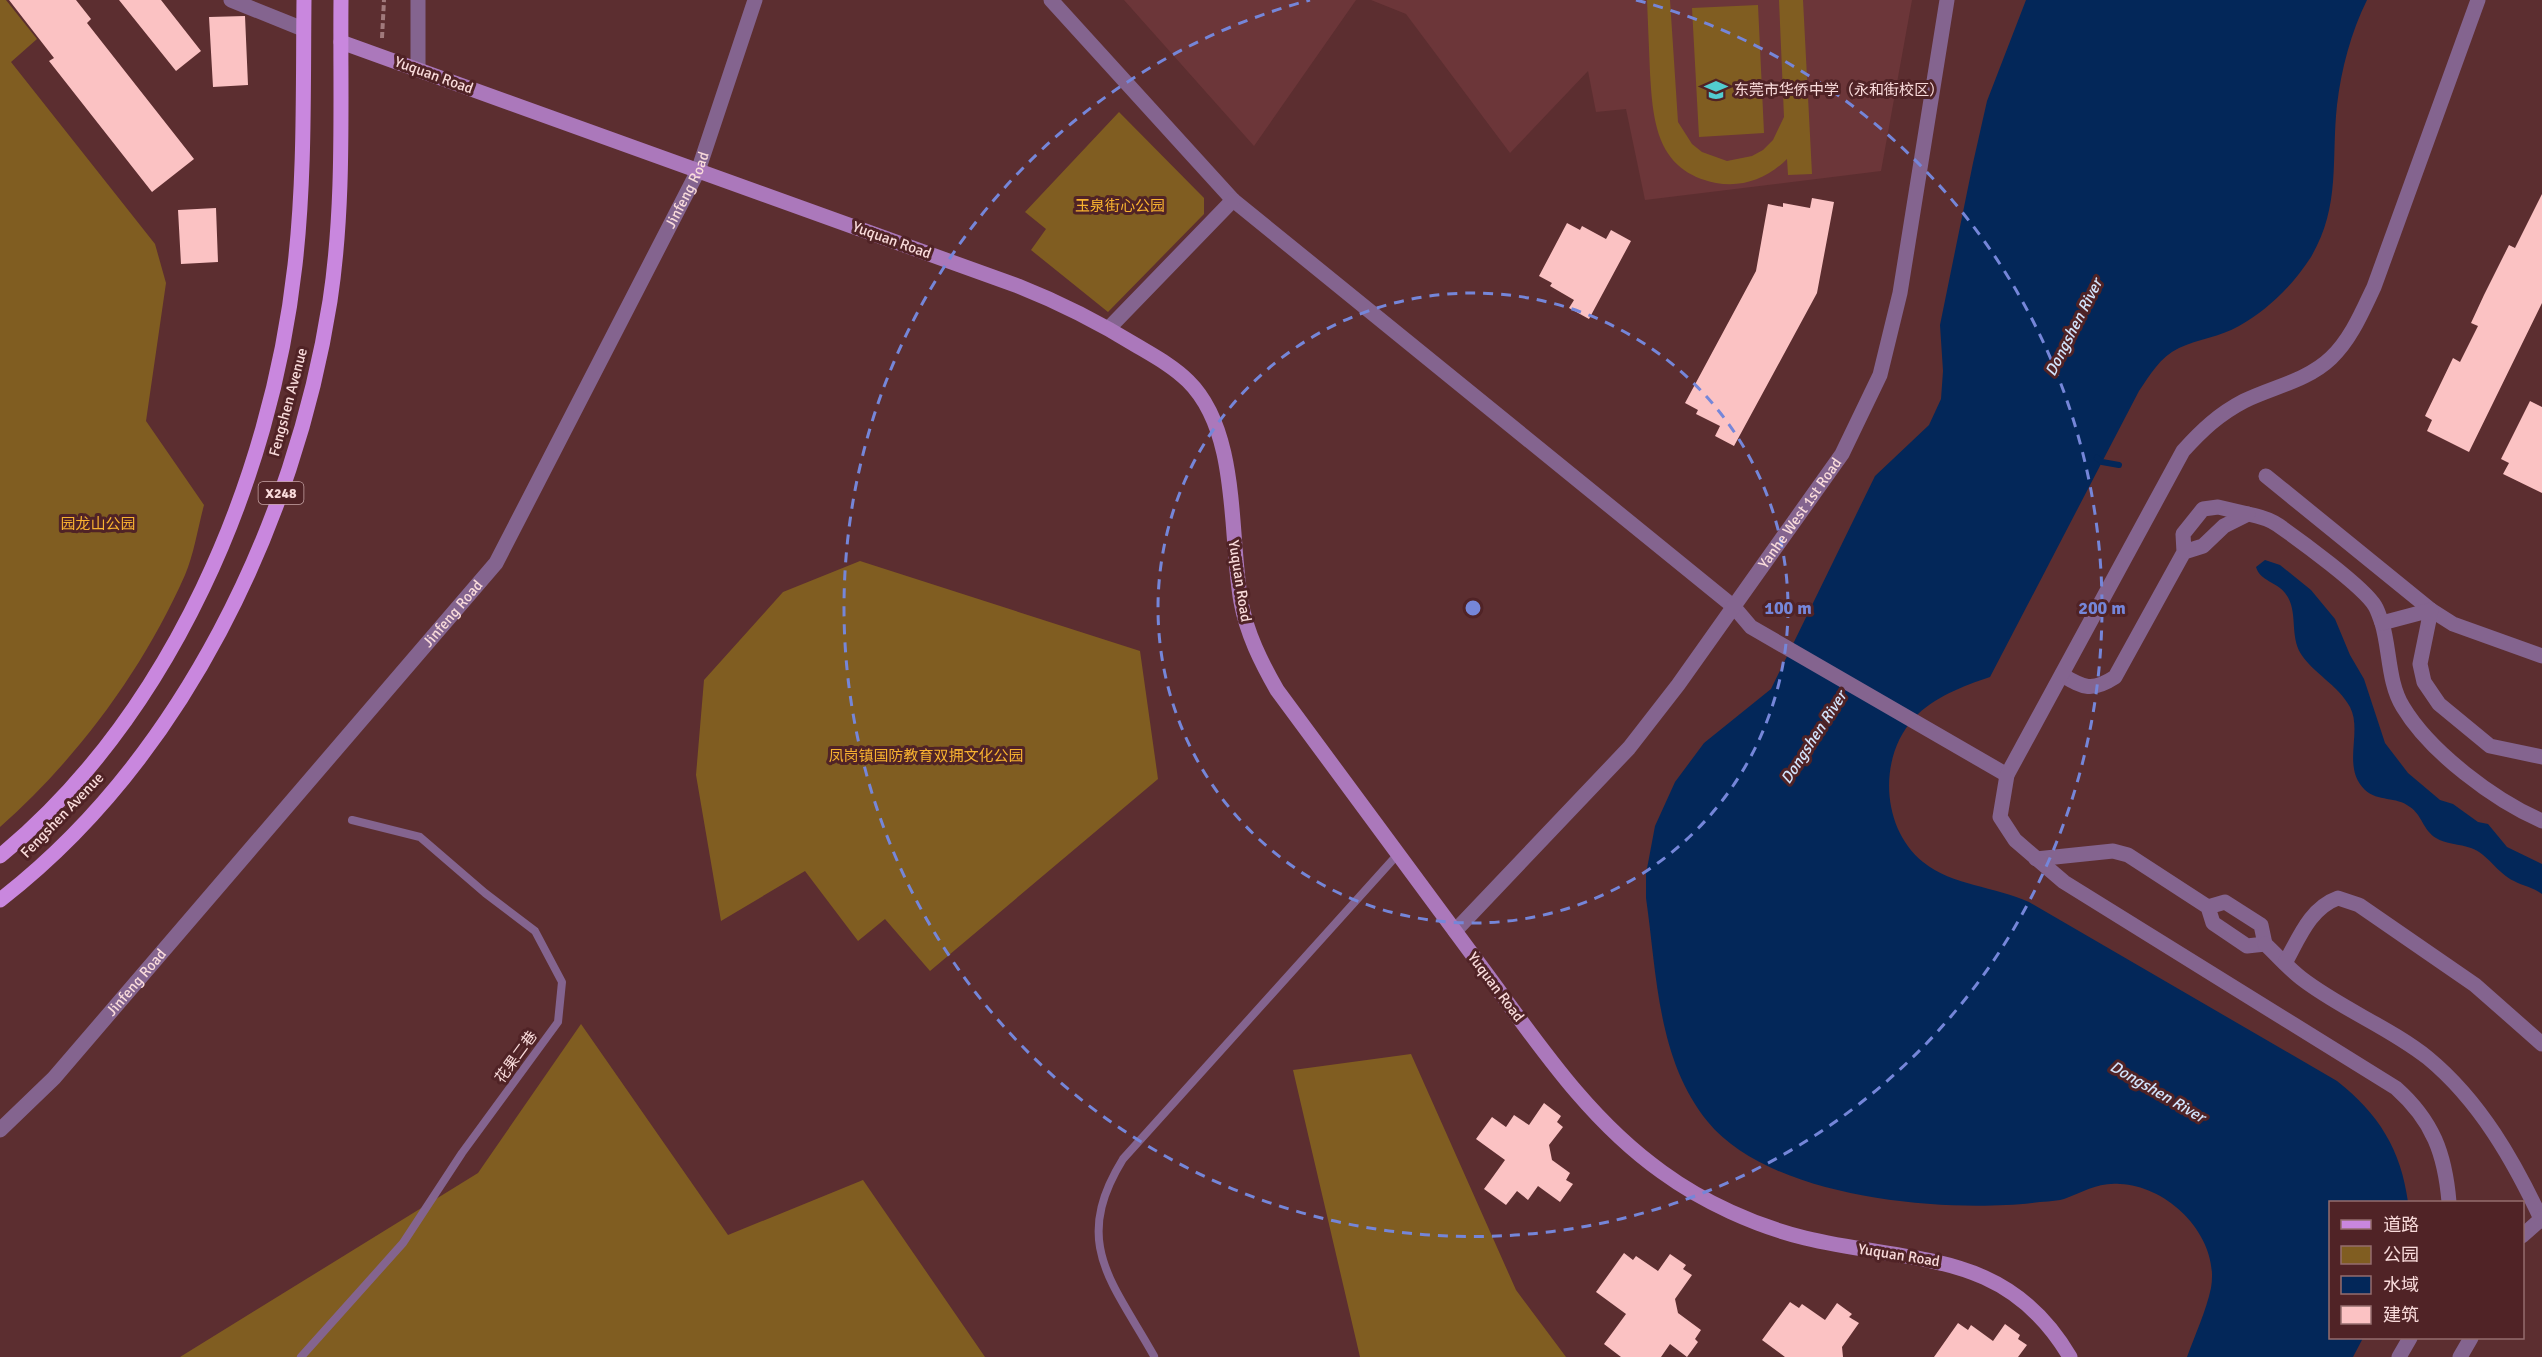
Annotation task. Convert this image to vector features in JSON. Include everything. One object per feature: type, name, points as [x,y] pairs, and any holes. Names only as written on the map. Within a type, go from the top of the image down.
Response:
[{"type":"main road","name":"Fengshen Avenue","points":[[0,856],[61,798],[97,758],[130,714],[185,620],[217,555],[240,498],[272,397],[292,292],[300,203],[304,0]]},
{"type":"main road","name":"Fengshen Avenue","points":[[0,900],[67,840],[110,792],[156,732],[202,662],[229,612],[275,510],[308,406],[330,300],[340,194],[341,0]]},
{"type":"street","points":[[418,0],[418,69]]},
{"type":"street","name":"Jinfeng Road","points":[[0,1130],[54,1078],[496,563],[698,171],[755,0]]},
{"type":"street","points":[[1051,0],[1233,200],[1734,607],[1751,627],[2007,775]]},
{"type":"street","name":"Yanhe West 1st Road","points":[[1455,931],[1629,748],[1734,607],[1842,454],[1880,375],[1900,293],[1947,0]]},
{"type":"street","points":[[2449,1201],[2440,1151],[2430,1127],[2416,1106],[2396,1088],[2064,882],[2015,840],[2000,817],[2007,775],[2183,451],[2212,420],[2244,401],[2294,382],[2331,358],[2357,325],[2374,287],[2478,0]]},
{"type":"street","points":[[237,1],[303,29]]},
{"type":"street","name":"Yuquan Road","points":[[341,42],[1065,304],[1167,364],[1189,381],[1205,404],[1217,431],[1225,461],[1241,603],[1249,636],[1277,690],[1455,931],[1592,1111],[1663,1173],[1705,1198],[1746,1217],[1802,1237],[1943,1262],[1973,1271],[2006,1287],[2039,1314],[2070,1357]]},
{"type":"street","points":[[1109,328],[1233,200]]},
{"type":"street","points":[[2266,476],[2431,610],[2453,624],[2542,656]]},
{"type":"street","points":[[2062,675],[2084,688],[2102,686],[2115,677],[2184,552],[2183,534],[2203,509],[2217,507],[2248,514],[2276,524],[2363,592],[2376,606],[2401,704],[2413,722],[2431,742],[2484,789],[2515,809],[2542,821]]},
{"type":"street","points":[[2184,552],[2203,546],[2224,526],[2248,514]]},
{"type":"street","points":[[2382,623],[2431,610]]},
{"type":"street","points":[[2431,610],[2420,664],[2424,682],[2439,704],[2490,746],[2542,757]]},
{"type":"street","points":[[2036,859],[2113,851],[2128,855],[2208,907],[2213,923],[2230,935],[2247,946],[2265,944]]},
{"type":"street","points":[[2285,963],[2312,916],[2323,903],[2338,898],[2359,905],[2467,979],[2521,1023],[2542,1044]]},
{"type":"street","points":[[2208,907],[2226,902],[2261,925],[2265,944],[2301,978],[2428,1058],[2461,1089],[2492,1131],[2520,1176],[2541,1220],[2524,1235]]},
{"type":"street","points":[[2399,1357],[2409,1339]]},
{"type":"street","points":[[2460,1357],[2470,1339]]},
{"type":"lane","name":"花果二巷","points":[[301,1357],[403,1243],[462,1153],[558,1022],[562,982],[535,931],[484,893],[420,837],[352,820]]},
{"type":"lane","points":[[1154,1356],[1106,1271],[1098,1243],[1099,1214],[1107,1186],[1123,1159],[1398,854]]},
{"type":"path","points":[[384,0],[384,15]]},
{"type":"shaded area","points":[[1124,0],[1356,0],[1254,146]]},
{"type":"shaded area","name":"东莞市华侨中学（永和街校区）","points":[[1371,0],[1912,0],[1881,171],[1645,200],[1626,109],[1596,112],[1588,71],[1510,153],[1406,14]]},
{"type":"green space","name":"园龙山公园","points":[[0,0],[6,0],[37,39],[11,62],[155,244],[166,283],[146,421],[204,505],[185,575],[149,645],[128,679],[81,742],[28,801],[0,827]]},
{"type":"green space","points":[[1647,0],[1670,0],[1678,122],[1692,144],[1702,152],[1727,161],[1752,156],[1763,150],[1773,140],[1784,117],[1779,0],[1803,0],[1812,174],[1788,175],[1787,159],[1780,166],[1754,180],[1726,184],[1696,177],[1681,168],[1670,156],[1662,142],[1653,110]]},
{"type":"green space","points":[[1758,5],[1764,133],[1699,137],[1692,8]]},
{"type":"green space","name":"玉泉街心公园","points":[[1119,112],[1204,198],[1204,214],[1108,312],[1031,250],[1046,229],[1025,212]]},
{"type":"green space","name":"凤岗镇国防教育双拥文化公园","points":[[860,561],[1140,651],[1158,779],[930,971],[885,919],[858,941],[805,871],[721,921],[696,775],[704,680],[783,592]]},
{"type":"green space","points":[[581,1024],[728,1235],[863,1180],[985,1357],[180,1357],[478,1173]]},
{"type":"green space","points":[[1411,1054],[1516,1290],[1566,1357],[1360,1357],[1293,1070]]},
{"type":"water","name":"Dongshen River","points":[[2026,0],[2367,0],[2356,25],[2341,78],[2335,125],[2331,201],[2327,219],[2311,257],[2288,287],[2250,320],[2232,330],[2179,348],[2166,356],[2156,367],[2139,391],[1990,677],[1959,688],[1940,698],[1914,718],[1902,734],[1894,752],[1889,792],[1892,812],[1899,831],[1909,848],[1923,862],[1960,881],[2029,902],[2337,1081],[2376,1120],[2394,1150],[2405,1183],[2408,1201],[2329,1201],[2329,1339],[2362,1339],[2353,1357],[2187,1357],[2211,1288],[2212,1269],[2207,1251],[2199,1233],[2173,1204],[2138,1187],[2120,1184],[2098,1186],[2056,1201],[1994,1206],[1952,1205],[1906,1202],[1859,1195],[1814,1184],[1772,1168],[1736,1148],[1708,1122],[1691,1098],[1678,1072],[1669,1044],[1657,986],[1646,898],[1646,874],[1655,826],[1675,782],[1704,743],[1771,689],[1875,476],[1929,425],[1941,399],[1943,371],[1940,325],[1987,101]]},
{"type":"water","points":[[2265,560],[2280,565],[2311,590],[2335,619],[2350,655],[2364,679],[2385,743],[2408,773],[2440,800],[2453,804],[2478,822],[2488,824],[2507,847],[2542,864],[2542,894],[2508,878],[2477,851],[2436,838],[2428,831],[2414,810],[2405,804],[2370,794],[2365,790],[2354,771],[2354,727],[2350,707],[2339,692],[2301,654],[2295,639],[2292,607],[2289,600],[2282,589],[2261,575],[2256,567]]},
{"type":"building","points":[[9,0],[76,0],[91,19],[87,23],[194,159],[152,192],[49,61],[54,58]]},
{"type":"building","points":[[119,0],[161,0],[201,51],[176,71]]},
{"type":"building","points":[[245,16],[248,85],[213,87],[209,17]]},
{"type":"building","points":[[2542,194],[2542,303],[2469,452],[2427,431],[2432,420],[2425,416],[2453,358],[2460,362],[2478,326],[2471,323],[2484,295],[2509,245],[2515,248]]},
{"type":"building","points":[[1812,198],[1834,202],[1817,293],[1734,446],[1715,436],[1720,426],[1696,414],[1698,410],[1685,403],[1756,271],[1768,204],[1783,207],[1783,203],[1810,208]]},
{"type":"building","points":[[216,208],[218,262],[181,264],[178,210]]},
{"type":"building","points":[[1567,223],[1580,230],[1582,226],[1606,239],[1611,230],[1631,241],[1589,319],[1569,308],[1574,300],[1550,286],[1552,283],[1539,276]]},
{"type":"building","points":[[2530,401],[2542,407],[2542,493],[2503,474],[2509,463],[2501,459]]},
{"type":"building","points":[[1544,1103],[1561,1116],[1557,1122],[1563,1127],[1549,1145],[1552,1160],[1570,1173],[1566,1180],[1573,1184],[1560,1202],[1538,1186],[1528,1200],[1517,1191],[1506,1205],[1484,1189],[1505,1160],[1476,1139],[1492,1117],[1506,1127],[1514,1115],[1529,1125]]},
{"type":"building","points":[[1624,1253],[1633,1260],[1636,1256],[1658,1271],[1670,1254],[1686,1265],[1683,1269],[1692,1275],[1675,1299],[1678,1313],[1701,1330],[1695,1339],[1698,1342],[1687,1357],[1670,1344],[1661,1357],[1621,1357],[1604,1344],[1626,1314],[1596,1292]]},
{"type":"building","points":[[1790,1302],[1799,1308],[1802,1304],[1825,1320],[1837,1303],[1852,1314],[1849,1317],[1859,1323],[1842,1347],[1843,1357],[1785,1357],[1762,1340]]},
{"type":"building","points":[[1958,1323],[1968,1330],[1971,1325],[1993,1341],[2005,1324],[2020,1335],[2018,1339],[2027,1345],[2018,1357],[1934,1357]]},
{"type":"waterway","points":[[2097,458],[2102,462],[2119,465]]},
{"type":"place","name":"东莞市华侨中学（永和街校区）","points":[[1716,90]]}]
